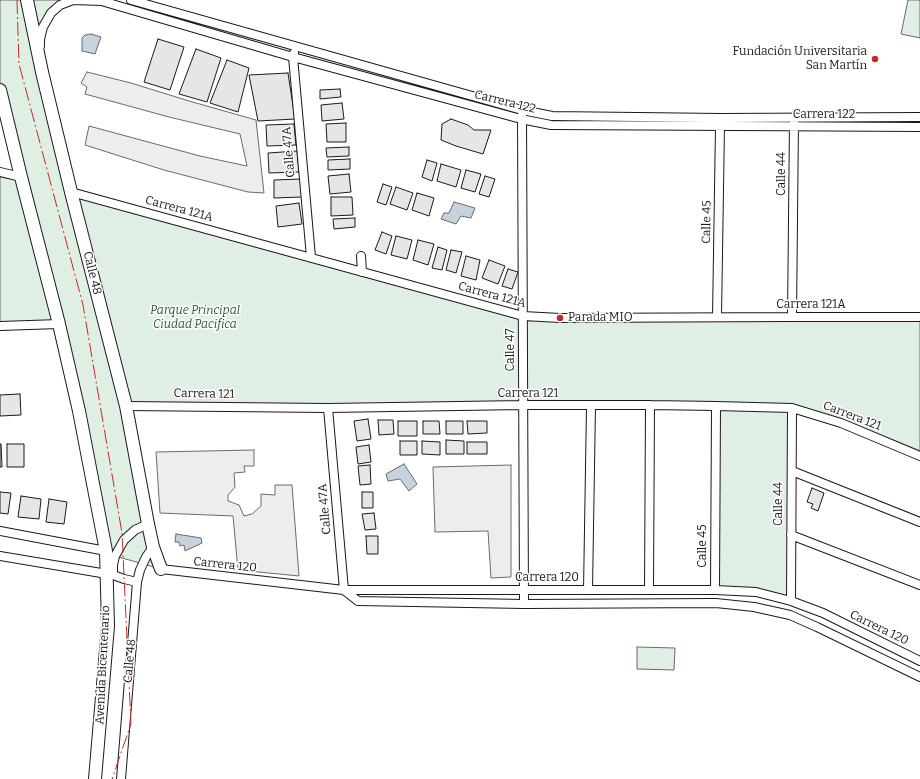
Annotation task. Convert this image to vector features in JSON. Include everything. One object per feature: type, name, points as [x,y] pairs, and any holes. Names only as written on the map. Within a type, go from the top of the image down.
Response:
[{"type":"main road","name":"Calle 48","points":[[27,0],[42,72],[71,192],[126,406],[148,524],[153,547],[161,570]]},
{"type":"main road","points":[[0,90],[20,177],[59,324],[79,411],[106,551]]},
{"type":"main road","name":"Avenida Bicentenario","points":[[95,779],[108,626],[110,574],[106,551]]},
{"type":"street","name":"Carrera 122","points":[[42,72],[40,39],[43,26],[51,13],[60,5],[73,0],[100,1],[293,57],[521,119],[551,125],[920,127]]},
{"type":"street","name":"Carrera 122","points":[[131,0],[522,110],[552,116],[920,117]]},
{"type":"street","name":"Calle 47A","points":[[296,46],[293,57],[311,257]]},
{"type":"street","name":"Calle 47","points":[[522,110],[524,604]]},
{"type":"street","name":"Calle 44","points":[[792,317],[794,117]]},
{"type":"street","name":"Calle 45","points":[[717,317],[720,126]]},
{"type":"street","points":[[0,172],[20,177]]},
{"type":"street","name":"Carrera 121A","points":[[71,192],[523,316],[560,318],[920,317]]},
{"type":"street","points":[[361,256],[362,272]]},
{"type":"street","points":[[0,326],[59,324]]},
{"type":"street","name":"Carrera 121","points":[[126,406],[328,408],[716,406],[792,408],[841,423],[920,456]]},
{"type":"street","points":[[588,590],[590,406]]},
{"type":"street","points":[[649,590],[650,406]]},
{"type":"street","name":"Calle 45","points":[[715,590],[716,406]]},
{"type":"street","name":"Calle 47A","points":[[328,408],[344,590]]},
{"type":"street","name":"Calle 44","points":[[791,601],[792,408]]},
{"type":"street","points":[[792,471],[920,522]]},
{"type":"street","points":[[110,574],[116,556],[124,540],[135,530],[148,524]]},
{"type":"street","points":[[0,531],[106,551]]},
{"type":"street","points":[[791,535],[920,585]]},
{"type":"street","name":"Calle 48","points":[[121,779],[137,582],[140,570],[153,547]]},
{"type":"street","points":[[0,556],[110,574],[137,582]]},
{"type":"street","name":"Carrera 120","points":[[161,570],[344,590],[715,590],[756,592],[791,601],[823,613],[920,661]]},
{"type":"street","points":[[344,590],[358,601],[524,604],[716,603],[754,607],[790,615],[920,677]]},
{"type":"green space","name":"Parque Principal Ciudad Pacifica","points":[[0,0],[98,0],[60,5],[40,39],[71,192],[523,316],[920,317],[920,456],[793,408],[791,601],[715,590],[716,406],[127,406],[161,569],[115,556],[106,551],[59,325],[0,326],[0,172],[20,177],[0,90]]},
{"type":"green space","points":[[908,0],[920,0],[920,38],[901,34]]},
{"type":"green space","points":[[637,647],[675,648],[674,670],[637,669]]},
{"type":"shaded area","points":[[91,34],[101,37],[95,54],[82,51],[82,38],[85,35]]},
{"type":"shaded area","points":[[87,72],[131,83],[256,120],[264,193],[248,192],[164,170],[85,145],[89,126],[200,156],[247,166],[240,134],[169,117],[85,94],[87,87],[81,83]]},
{"type":"shaded area","points":[[454,202],[475,208],[471,218],[461,216],[456,224],[441,219],[444,213],[449,213]]},
{"type":"shaded area","points":[[254,450],[254,466],[244,466],[245,472],[234,473],[235,487],[228,495],[228,501],[239,505],[244,516],[252,514],[261,506],[261,494],[275,495],[275,485],[292,485],[299,576],[238,570],[233,516],[160,513],[156,452]]},
{"type":"shaded area","points":[[404,464],[417,484],[409,491],[400,479],[388,481],[386,474]]},
{"type":"shaded area","points":[[511,465],[511,577],[491,578],[488,531],[435,532],[433,467]]},
{"type":"shaded area","points":[[176,534],[201,538],[202,543],[185,551],[184,545],[180,546],[179,542],[175,542]]},
{"type":"building","points":[[158,39],[184,47],[170,90],[144,82]]},
{"type":"building","points":[[196,49],[221,58],[207,102],[179,94]]},
{"type":"building","points":[[227,60],[249,68],[238,112],[210,103]]},
{"type":"building","points":[[288,73],[295,119],[258,121],[249,75]]},
{"type":"building","points":[[340,89],[341,97],[320,99],[320,90]]},
{"type":"building","points":[[342,103],[344,119],[322,121],[321,105]]},
{"type":"building","points":[[451,119],[468,125],[474,130],[491,130],[483,154],[441,140],[442,124]]},
{"type":"building","points":[[346,123],[346,142],[327,142],[326,124]]},
{"type":"building","points":[[294,124],[296,145],[267,146],[266,125]]},
{"type":"building","points":[[349,147],[349,156],[327,157],[326,148]]},
{"type":"building","points":[[297,151],[299,172],[269,173],[268,153]]},
{"type":"building","points":[[350,159],[350,169],[328,170],[328,160]]},
{"type":"building","points":[[427,160],[437,163],[432,181],[422,177]]},
{"type":"building","points":[[441,164],[461,170],[456,187],[437,181]]},
{"type":"building","points":[[466,170],[481,174],[475,192],[461,188]]},
{"type":"building","points":[[349,174],[351,192],[330,194],[328,176]]},
{"type":"building","points":[[485,176],[495,179],[489,197],[479,194]]},
{"type":"building","points":[[301,179],[302,197],[274,198],[274,180]]},
{"type":"building","points":[[383,184],[392,187],[386,205],[377,202]]},
{"type":"building","points":[[396,187],[413,193],[407,210],[390,204]]},
{"type":"building","points":[[417,193],[434,198],[429,216],[412,210]]},
{"type":"building","points":[[331,197],[352,197],[353,215],[331,216]]},
{"type":"building","points":[[299,203],[302,224],[278,227],[276,206]]},
{"type":"building","points":[[355,218],[355,227],[334,229],[333,219]]},
{"type":"building","points":[[382,232],[392,236],[386,254],[375,250]]},
{"type":"building","points":[[396,236],[412,240],[407,259],[391,255]]},
{"type":"building","points":[[418,240],[434,244],[428,265],[413,260]]},
{"type":"building","points":[[438,247],[447,250],[442,270],[432,268]]},
{"type":"building","points":[[451,250],[462,252],[456,273],[446,270]]},
{"type":"building","points":[[466,256],[480,260],[476,280],[461,276]]},
{"type":"building","points":[[489,260],[505,266],[498,284],[482,278]]},
{"type":"building","points":[[508,269],[518,272],[512,289],[502,286]]},
{"type":"building","points":[[20,394],[21,415],[0,416],[0,395]]},
{"type":"building","points":[[368,419],[371,439],[357,441],[354,421]]},
{"type":"building","points":[[378,420],[393,420],[394,434],[379,435]]},
{"type":"building","points":[[398,421],[417,421],[417,436],[398,436]]},
{"type":"building","points":[[423,421],[439,421],[440,434],[423,434]]},
{"type":"building","points":[[446,421],[463,421],[463,434],[446,434]]},
{"type":"building","points":[[467,421],[487,421],[487,433],[468,434]]},
{"type":"building","points":[[446,440],[464,441],[464,454],[446,454]]},
{"type":"building","points":[[400,441],[417,441],[417,455],[400,455]]},
{"type":"building","points":[[422,441],[440,442],[440,455],[422,454]]},
{"type":"building","points":[[467,442],[487,442],[487,454],[467,454]]},
{"type":"building","points":[[1,444],[2,467],[0,467]]},
{"type":"building","points":[[7,444],[24,444],[24,467],[7,467]]},
{"type":"building","points":[[369,445],[371,462],[358,464],[356,447]]},
{"type":"building","points":[[370,465],[371,484],[360,485],[358,466]]},
{"type":"building","points":[[812,488],[824,493],[818,511],[811,508],[813,504],[807,502]]},
{"type":"building","points":[[0,492],[11,493],[8,514],[0,513]]},
{"type":"building","points":[[362,492],[373,492],[373,508],[362,508]]},
{"type":"building","points":[[21,496],[41,499],[39,519],[18,517]]},
{"type":"building","points":[[49,499],[67,502],[64,524],[46,522]]},
{"type":"building","points":[[374,513],[376,529],[365,530],[362,514]]},
{"type":"building","points":[[366,536],[378,536],[378,554],[367,554]]},
{"type":"power","points":[[17,0],[19,64],[83,305],[122,533],[131,724],[112,779]]},
{"type":"place","name":"Fundación Universitaria San Martín","points":[[875,59]]},
{"type":"place","name":"Parada MIO","points":[[560,318]]}]
